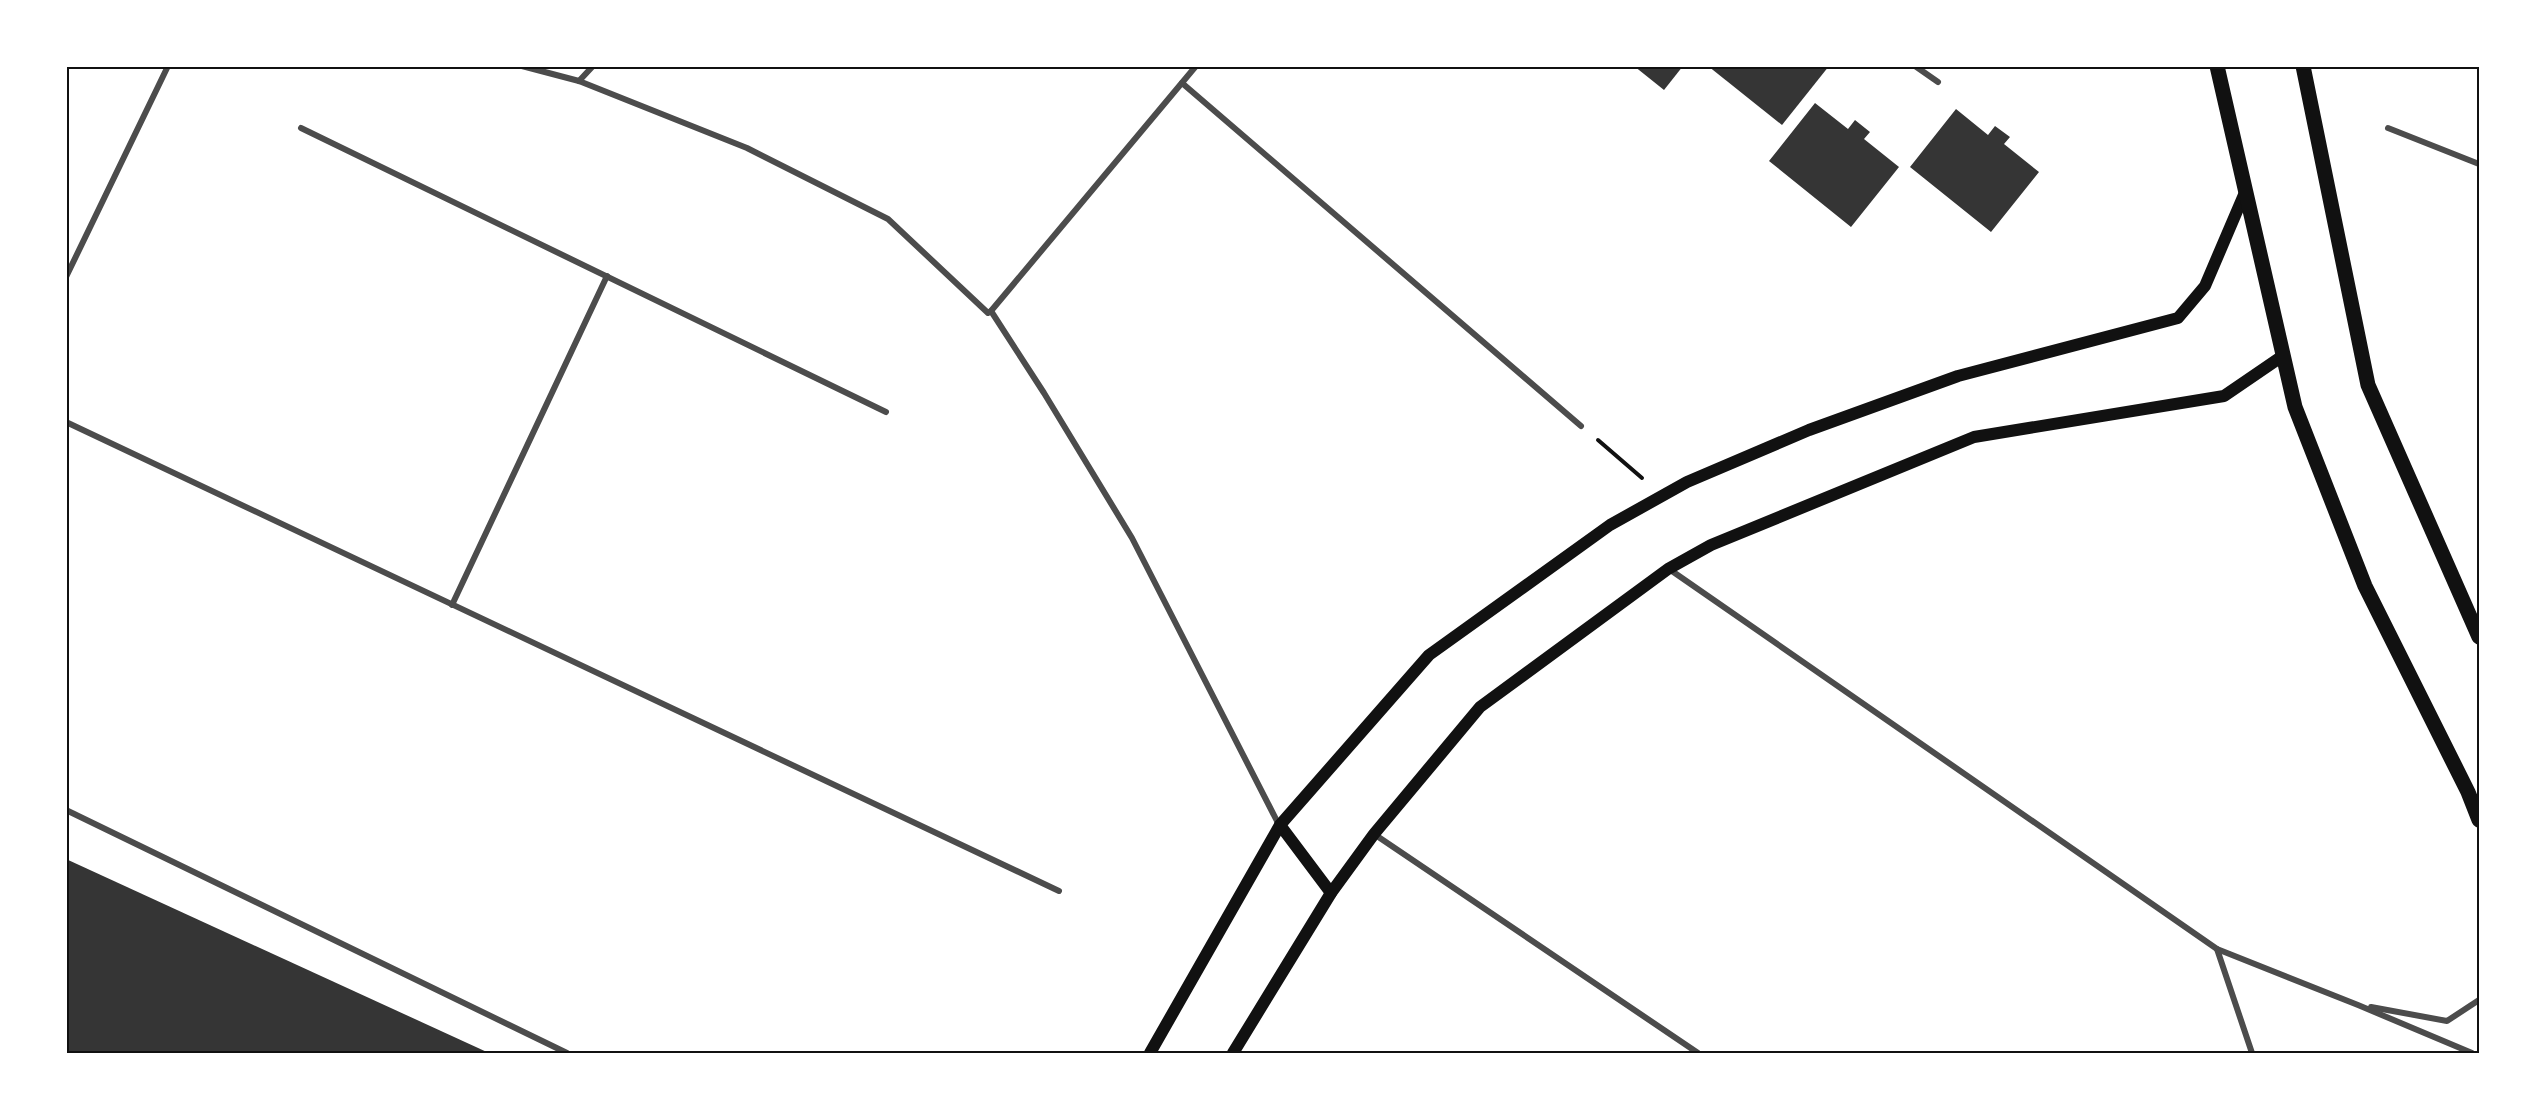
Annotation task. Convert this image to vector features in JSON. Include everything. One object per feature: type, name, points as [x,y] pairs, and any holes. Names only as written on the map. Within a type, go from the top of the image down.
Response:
[{"type":"main road","points":[[2217,66],[2295,407],[2365,586],[2468,792],[2479,820]]},
{"type":"main road","points":[[2303,66],[2368,385],[2479,637]]},
{"type":"main road","points":[[1150,1053],[1280,825],[1429,655],[1610,525],[1687,482],[1809,430],[1958,376],[2178,318],[2205,286],[2246,190]]},
{"type":"main road","points":[[1233,1053],[1331,893],[1374,834],[1480,707],[1668,569],[1712,545],[1974,437],[2224,396],[2283,355]]},
{"type":"main road","points":[[1280,825],[1331,893]]},
{"type":"street","points":[[66,277],[168,66]]},
{"type":"street","points":[[522,66],[579,81],[747,148],[888,219],[988,313],[1196,66]]},
{"type":"street","points":[[579,81],[593,66]]},
{"type":"street","points":[[1916,66],[1938,82]]},
{"type":"street","points":[[1182,83],[1581,426]]},
{"type":"street","points":[[301,128],[886,412]]},
{"type":"street","points":[[2388,128],[2479,164]]},
{"type":"street","points":[[452,605],[607,276]]},
{"type":"street","points":[[991,311],[1132,538],[1280,825]]},
{"type":"street","points":[[66,422],[1059,891]]},
{"type":"street","points":[[1668,569],[2217,950],[2358,1005],[2472,1053]]},
{"type":"street","points":[[66,810],[567,1053]]},
{"type":"street","points":[[1374,834],[1698,1053]]},
{"type":"street","points":[[2217,950],[2252,1053]]},
{"type":"street","points":[[2358,1005],[2447,1021],[2479,1000]]},
{"type":"path","points":[[1581,426],[1663,496]]},
{"type":"building","points":[[1634,66],[1683,66],[1664,90]]},
{"type":"building","points":[[1708,66],[1829,66],[1782,125]]},
{"type":"building","points":[[1815,103],[1848,129],[1855,120],[1870,132],[1864,139],[1899,167],[1851,227],[1769,161]]},
{"type":"building","points":[[1956,109],[1988,135],[1995,126],[2010,137],[2004,144],[2039,172],[1991,232],[1910,167]]},
{"type":"building","points":[[66,859],[489,1053],[66,1053]]}]
